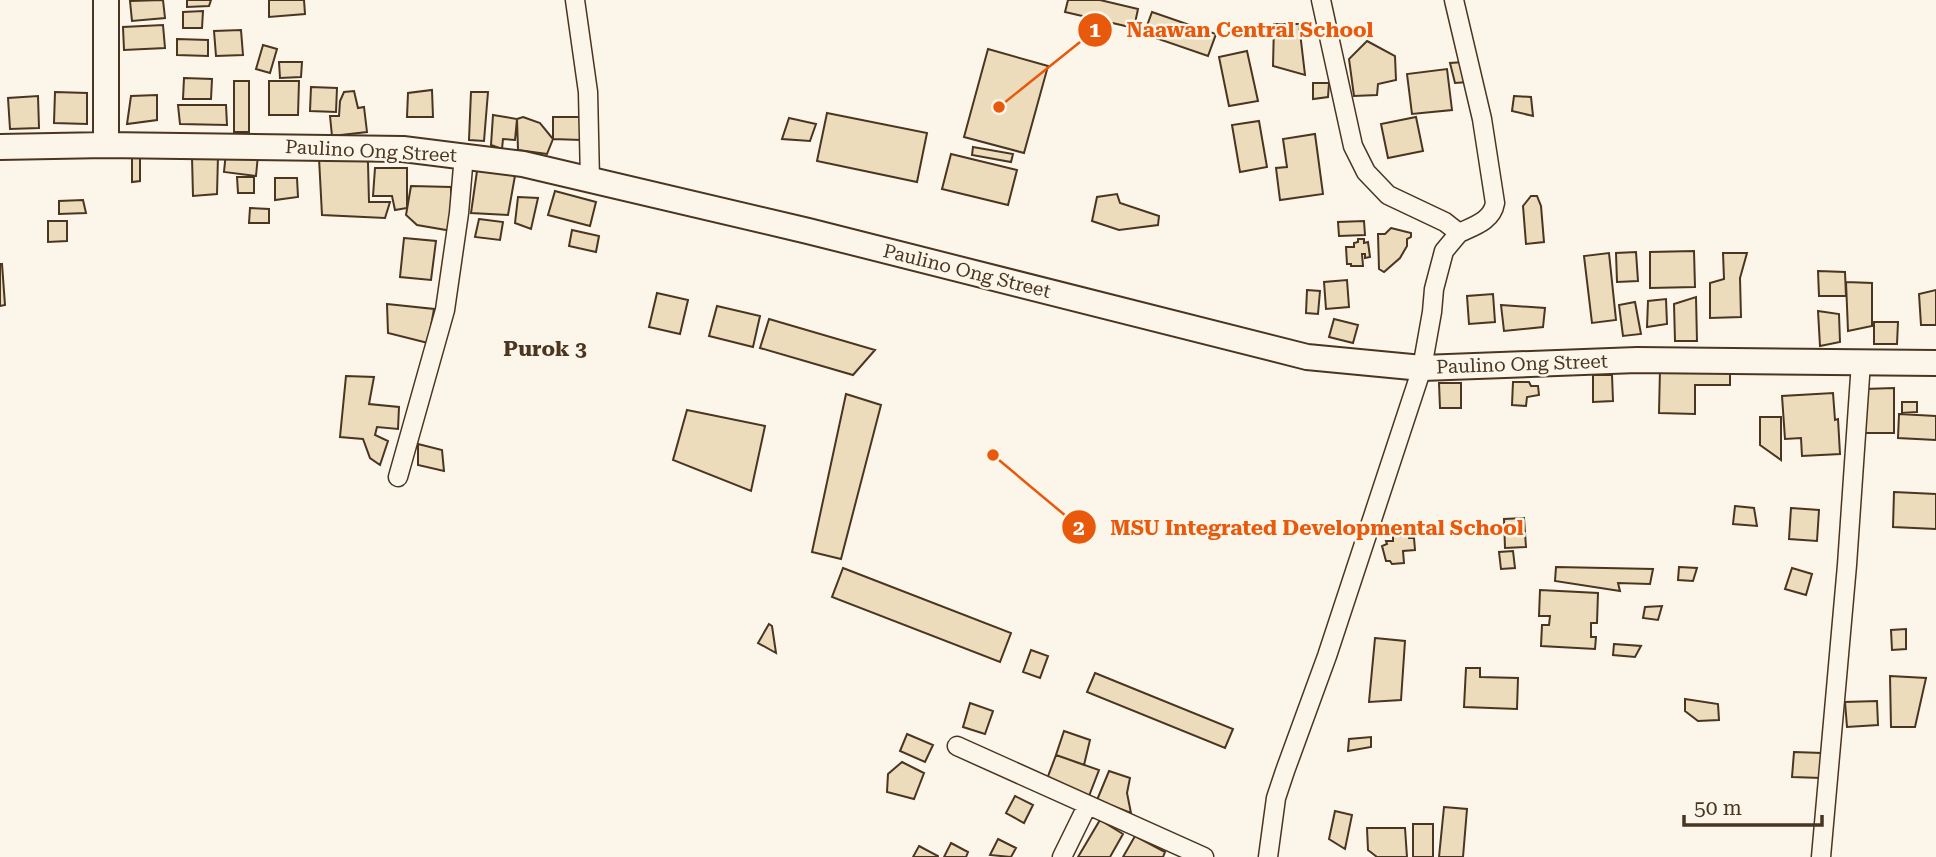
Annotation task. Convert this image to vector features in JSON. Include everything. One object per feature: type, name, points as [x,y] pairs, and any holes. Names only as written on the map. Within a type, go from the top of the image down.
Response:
[{"type":"street","points":[[106,0],[106,145]]},
{"type":"street","points":[[575,0],[588,92],[590,180]]},
{"type":"street","points":[[1321,0],[1350,135],[1366,172],[1388,195],[1445,222],[1459,233]]},
{"type":"street","points":[[1268,857],[1276,798],[1330,647],[1422,368],[1444,251],[1459,233],[1486,220],[1495,203],[1482,119],[1454,0]]},
{"type":"street","name":"Paulino Ong Street","points":[[0,147],[106,145],[403,149],[523,163],[808,231],[1307,357],[1422,368],[1637,360],[1936,363]]},
{"type":"street","points":[[398,477],[445,310],[460,213],[464,155]]},
{"type":"street","points":[[1821,857],[1845,591],[1861,362]]},
{"type":"street","points":[[957,746],[1204,857]]},
{"type":"street","points":[[1062,857],[1087,806]]},
{"type":"building","points":[[163,0],[165,18],[132,21],[130,1]]},
{"type":"building","points":[[187,0],[211,0],[209,6],[187,7]]},
{"type":"building","points":[[269,0],[304,0],[305,14],[269,17]]},
{"type":"building","points":[[1068,0],[1100,0],[1138,9],[1134,28],[1065,12]]},
{"type":"building","points":[[203,11],[202,28],[183,28],[183,12]]},
{"type":"building","points":[[1152,12],[1216,34],[1208,56],[1144,34]]},
{"type":"building","points":[[1274,24],[1299,24],[1305,75],[1273,66]]},
{"type":"building","points":[[163,25],[165,48],[124,50],[123,27]]},
{"type":"building","points":[[241,30],[243,55],[216,56],[214,31]]},
{"type":"building","points":[[177,39],[208,40],[208,56],[177,55]]},
{"type":"building","points":[[1367,41],[1395,56],[1396,80],[1378,84],[1377,95],[1354,96],[1349,59]]},
{"type":"building","points":[[263,45],[277,49],[270,73],[256,69]]},
{"type":"building","points":[[988,49],[1048,66],[1024,153],[964,137]]},
{"type":"building","points":[[1247,51],[1258,101],[1229,106],[1219,57]]},
{"type":"building","points":[[279,62],[302,62],[301,77],[280,78]]},
{"type":"building","points":[[1464,62],[1468,82],[1455,83],[1450,63]]},
{"type":"building","points":[[1447,69],[1452,110],[1412,114],[1407,74]]},
{"type":"building","points":[[184,78],[212,79],[211,99],[183,99]]},
{"type":"building","points":[[234,81],[249,81],[249,132],[234,132]]},
{"type":"building","points":[[269,81],[299,81],[298,115],[269,115]]},
{"type":"building","points":[[1313,83],[1329,83],[1328,97],[1313,99]]},
{"type":"building","points":[[311,87],[337,88],[336,112],[310,111]]},
{"type":"building","points":[[432,90],[433,117],[407,117],[408,93]]},
{"type":"building","points":[[354,91],[358,108],[364,107],[367,132],[332,136],[330,116],[339,116],[344,92]]},
{"type":"building","points":[[55,92],[87,93],[87,124],[54,123]]},
{"type":"building","points":[[471,92],[488,92],[484,141],[469,140]]},
{"type":"building","points":[[157,95],[157,120],[127,124],[131,96]]},
{"type":"building","points":[[38,96],[39,128],[10,129],[8,98]]},
{"type":"building","points":[[1514,96],[1531,97],[1533,116],[1512,111]]},
{"type":"building","points":[[178,105],[226,105],[227,125],[180,124]]},
{"type":"building","points":[[827,113],[927,133],[917,182],[817,161]]},
{"type":"building","points":[[493,115],[517,119],[515,140],[503,139],[502,149],[491,145]]},
{"type":"building","points":[[523,117],[540,123],[553,139],[547,154],[518,150],[517,119]]},
{"type":"building","points":[[553,117],[581,117],[581,140],[553,139]]},
{"type":"building","points":[[1416,117],[1423,151],[1388,158],[1381,124]]},
{"type":"building","points":[[789,118],[816,124],[810,141],[782,139]]},
{"type":"building","points":[[1259,121],[1267,167],[1240,172],[1232,125]]},
{"type":"building","points":[[1315,134],[1323,194],[1280,200],[1276,168],[1287,167],[1283,139]]},
{"type":"building","points":[[973,147],[1013,154],[1011,162],[972,155]]},
{"type":"building","points":[[226,152],[258,155],[256,176],[224,172]]},
{"type":"building","points":[[951,154],[1017,170],[1008,205],[942,189]]},
{"type":"building","points":[[132,156],[140,156],[140,181],[132,182]]},
{"type":"building","points":[[218,156],[217,194],[193,196],[192,157]]},
{"type":"building","points":[[319,158],[366,158],[369,202],[390,202],[385,218],[322,215]]},
{"type":"building","points":[[478,164],[516,170],[508,215],[471,213]]},
{"type":"building","points":[[375,168],[407,168],[407,208],[395,210],[392,196],[373,196]]},
{"type":"building","points":[[237,177],[254,177],[254,193],[238,193]]},
{"type":"building","points":[[275,178],[297,178],[298,197],[275,200]]},
{"type":"building","points":[[411,186],[451,187],[452,231],[417,225],[406,215]]},
{"type":"building","points":[[555,191],[596,202],[590,226],[548,215]]},
{"type":"building","points":[[1117,194],[1120,203],[1159,216],[1158,225],[1119,230],[1092,221],[1097,197]]},
{"type":"building","points":[[1531,196],[1537,196],[1541,206],[1544,242],[1526,244],[1523,206]]},
{"type":"building","points":[[518,197],[538,198],[531,229],[515,223]]},
{"type":"building","points":[[83,200],[86,213],[59,214],[59,201]]},
{"type":"building","points":[[250,208],[269,209],[269,223],[249,223]]},
{"type":"building","points":[[479,219],[503,222],[500,240],[475,237]]},
{"type":"building","points":[[48,221],[67,221],[67,241],[48,242]]},
{"type":"building","points":[[1364,221],[1365,235],[1339,236],[1338,222]]},
{"type":"building","points":[[1391,228],[1411,233],[1411,237],[1407,239],[1407,246],[1400,258],[1384,272],[1379,269],[1378,234],[1385,234]]},
{"type":"building","points":[[572,230],[599,236],[596,252],[569,246]]},
{"type":"building","points":[[404,238],[436,241],[431,280],[400,277]]},
{"type":"building","points":[[1358,239],[1364,239],[1364,243],[1368,242],[1370,257],[1365,258],[1365,254],[1362,254],[1363,266],[1351,266],[1347,264],[1346,247],[1354,247]]},
{"type":"building","points":[[1694,251],[1695,287],[1650,288],[1650,252]]},
{"type":"building","points":[[1636,252],[1638,281],[1617,282],[1616,253]]},
{"type":"building","points":[[1609,253],[1616,320],[1592,323],[1584,256]]},
{"type":"building","points":[[1723,253],[1747,253],[1740,278],[1741,317],[1710,318],[1710,283],[1724,279]]},
{"type":"building","points":[[0,264],[5,305],[0,306]]},
{"type":"building","points":[[1818,271],[1845,272],[1846,296],[1819,296]]},
{"type":"building","points":[[1347,280],[1349,307],[1326,309],[1324,282]]},
{"type":"building","points":[[1846,282],[1872,283],[1872,326],[1848,331]]},
{"type":"building","points":[[1307,290],[1320,291],[1318,314],[1306,313]]},
{"type":"building","points":[[1936,290],[1936,325],[1921,325],[1919,294]]},
{"type":"building","points":[[657,293],[688,300],[680,334],[649,327]]},
{"type":"building","points":[[1493,294],[1495,322],[1469,324],[1467,296]]},
{"type":"building","points":[[1696,297],[1697,341],[1675,341],[1674,304]]},
{"type":"building","points":[[1666,299],[1667,324],[1647,327],[1648,301]]},
{"type":"building","points":[[1635,302],[1641,334],[1623,336],[1619,305]]},
{"type":"building","points":[[387,304],[434,309],[428,343],[388,333]]},
{"type":"building","points":[[1501,305],[1545,308],[1543,327],[1504,331]]},
{"type":"building","points":[[717,306],[760,316],[753,347],[709,336]]},
{"type":"building","points":[[1818,311],[1839,314],[1840,342],[1820,346]]},
{"type":"building","points":[[769,319],[875,350],[853,375],[760,348]]},
{"type":"building","points":[[1334,319],[1358,325],[1353,343],[1329,337]]},
{"type":"building","points":[[1874,322],[1898,322],[1897,344],[1874,344]]},
{"type":"building","points":[[1660,369],[1730,370],[1730,385],[1695,385],[1695,414],[1659,413]]},
{"type":"building","points":[[1593,375],[1612,375],[1613,401],[1593,402]]},
{"type":"building","points":[[346,376],[374,377],[369,404],[399,407],[398,429],[377,427],[375,435],[388,441],[380,465],[370,458],[363,439],[340,437]]},
{"type":"building","points":[[1513,382],[1529,382],[1531,386],[1538,386],[1539,395],[1527,397],[1526,406],[1512,405]]},
{"type":"building","points":[[1439,383],[1461,383],[1461,408],[1440,408]]},
{"type":"building","points":[[1894,388],[1894,433],[1865,433],[1864,389]]},
{"type":"building","points":[[1833,393],[1840,454],[1802,456],[1801,438],[1785,439],[1782,396]]},
{"type":"building","points":[[846,394],[881,405],[841,559],[812,552]]},
{"type":"building","points":[[1902,402],[1917,402],[1917,412],[1902,413]]},
{"type":"building","points":[[687,410],[765,426],[751,491],[673,460]]},
{"type":"building","points":[[1899,414],[1936,416],[1936,440],[1898,438]]},
{"type":"building","points":[[1760,417],[1781,417],[1781,460],[1760,445]]},
{"type":"building","points":[[418,444],[442,450],[444,471],[418,465]]},
{"type":"building","points":[[1894,492],[1936,494],[1936,529],[1893,527]]},
{"type":"building","points":[[1735,506],[1754,508],[1757,526],[1733,524]]},
{"type":"building","points":[[1791,508],[1819,510],[1817,541],[1789,539]]},
{"type":"building","points":[[1524,518],[1526,547],[1505,548],[1504,519]]},
{"type":"building","points":[[1409,535],[1409,538],[1414,538],[1415,550],[1403,551],[1404,563],[1392,564],[1386,561],[1382,546],[1387,544],[1386,541],[1393,541],[1393,536]]},
{"type":"building","points":[[1513,551],[1515,568],[1501,569],[1499,552]]},
{"type":"building","points":[[1556,567],[1653,569],[1650,584],[1618,583],[1620,591],[1555,581]]},
{"type":"building","points":[[1679,567],[1697,568],[1693,581],[1678,580]]},
{"type":"building","points":[[843,568],[1011,633],[1000,662],[832,597]]},
{"type":"building","points":[[1792,568],[1812,574],[1806,595],[1785,589]]},
{"type":"building","points":[[1540,590],[1598,593],[1597,623],[1591,623],[1591,637],[1596,637],[1595,649],[1541,646],[1542,625],[1549,625],[1550,616],[1539,616]]},
{"type":"building","points":[[1662,606],[1658,620],[1643,618],[1645,607]]},
{"type":"building","points":[[769,624],[772,626],[776,653],[758,643]]},
{"type":"building","points":[[1906,629],[1906,649],[1892,650],[1891,630]]},
{"type":"building","points":[[1375,638],[1405,641],[1401,700],[1369,702]]},
{"type":"building","points":[[1614,644],[1641,646],[1635,657],[1613,655]]},
{"type":"building","points":[[1031,650],[1048,656],[1040,678],[1023,672]]},
{"type":"building","points":[[1466,668],[1480,668],[1480,677],[1518,678],[1517,709],[1464,707]]},
{"type":"building","points":[[1095,673],[1233,729],[1225,748],[1087,692]]},
{"type":"building","points":[[1890,676],[1926,678],[1915,727],[1891,727]]},
{"type":"building","points":[[1685,699],[1718,704],[1719,720],[1698,721],[1685,711]]},
{"type":"building","points":[[1877,701],[1878,725],[1847,727],[1845,702]]},
{"type":"building","points":[[970,703],[993,711],[985,734],[963,727]]},
{"type":"building","points":[[1064,731],[1090,740],[1084,765],[1056,755]]},
{"type":"building","points":[[907,734],[933,745],[925,762],[900,751]]},
{"type":"building","points":[[1371,737],[1371,747],[1348,751],[1349,739]]},
{"type":"building","points":[[1794,752],[1822,753],[1821,778],[1792,777]]},
{"type":"building","points":[[1056,755],[1099,770],[1089,796],[1047,779]]},
{"type":"building","points":[[902,762],[924,773],[914,799],[887,792],[888,774]]},
{"type":"building","points":[[1109,771],[1130,778],[1127,793],[1131,813],[1097,800]]},
{"type":"building","points":[[1015,796],[1033,805],[1024,823],[1006,813]]},
{"type":"building","points":[[1444,807],[1467,809],[1463,857],[1439,857]]},
{"type":"building","points":[[1335,811],[1352,815],[1345,849],[1329,839]]},
{"type":"building","points":[[1100,820],[1123,834],[1110,857],[1078,857]]},
{"type":"building","points":[[1413,824],[1433,824],[1433,857],[1413,857]]},
{"type":"building","points":[[1367,828],[1405,828],[1407,857],[1377,857],[1368,850]]},
{"type":"building","points":[[1135,836],[1165,852],[1163,857],[1123,857]]},
{"type":"building","points":[[998,839],[1016,848],[1011,857],[990,855]]},
{"type":"building","points":[[951,843],[968,852],[966,857],[944,857]]},
{"type":"building","points":[[919,846],[938,856],[938,857],[913,857]]},
{"type":"place","name":"Naawan Central School","points":[[999,107]]},
{"type":"place","name":"MSU Integrated Developmental School","points":[[993,455]]},
{"type":"district","name":"Purok 3","points":[[545,349]]}]
